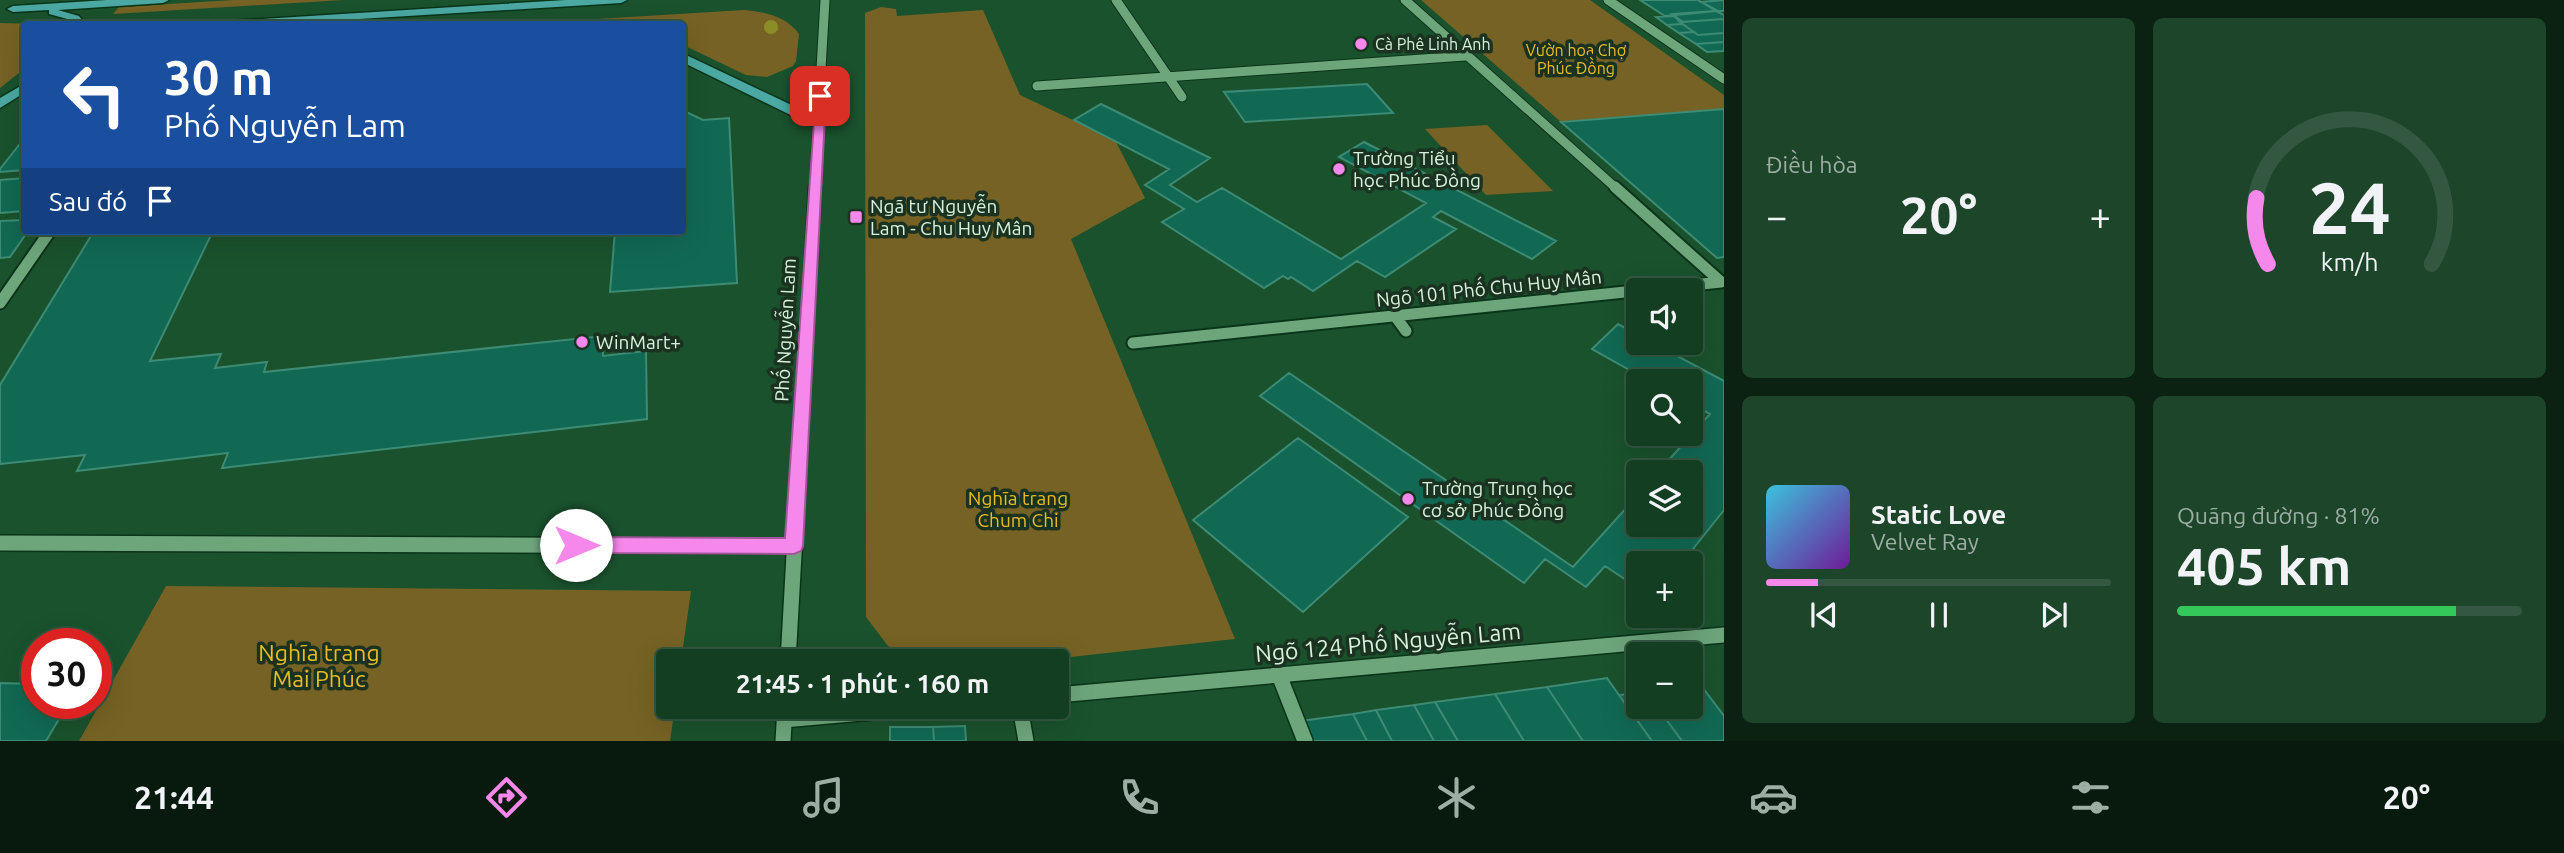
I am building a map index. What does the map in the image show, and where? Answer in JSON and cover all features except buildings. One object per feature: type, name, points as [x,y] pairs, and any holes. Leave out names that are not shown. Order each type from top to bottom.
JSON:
[{"type":"main road","points":[[13,9],[163,0]]},
{"type":"main road","points":[[278,21],[621,0]]},
{"type":"main road","points":[[0,3],[13,9],[63,14],[78,21]]},
{"type":"main road","points":[[686,59],[818,122]]},
{"type":"main road","points":[[0,104],[21,90]]},
{"type":"street","name":"Phố Nguyễn Lam","points":[[789,649],[825,0]]},
{"type":"street","points":[[1116,0],[1182,97]]},
{"type":"street","name":"Ngõ 101 Phố Chu Huy Mân","points":[[1405,0],[1723,282]]},
{"type":"street","points":[[1608,0],[1724,79]]},
{"type":"street","points":[[1037,86],[1465,56]]},
{"type":"street","points":[[0,303],[47,235]]},
{"type":"street","name":"Ngõ 101 Phố Chu Huy Mân","points":[[1133,343],[1723,282]]},
{"type":"street","points":[[1395,316],[1406,331]]},
{"type":"street","points":[[0,543],[794,546]]},
{"type":"street","name":"Ngõ 124 Phố Nguyễn Lam","points":[[1069,694],[1724,635]]},
{"type":"street","points":[[1279,675],[1305,741]]},
{"type":"street","points":[[783,741],[784,719]]},
{"type":"street","points":[[1022,719],[1026,741]]},
{"type":"green space","points":[[234,0],[343,0],[113,14],[119,7]]},
{"type":"green space","name":"Vườn hoa Chợ Phúc Đồng","points":[[1421,0],[1590,0],[1724,95],[1724,109],[1561,122]]},
{"type":"green space","name":"Nghĩa trang Chum Chi","points":[[881,7],[896,9],[897,16],[983,10],[1020,95],[1115,140],[1145,198],[1071,239],[1235,639],[1069,657],[1069,649],[894,649],[888,646],[866,617],[865,13]]},
{"type":"green space","points":[[744,10],[760,12],[788,23],[799,34],[796,61],[793,66],[767,77],[746,75],[686,46],[686,21],[564,21]]},
{"type":"green space","points":[[0,23],[21,24],[21,71],[0,88]]},
{"type":"green space","points":[[1487,125],[1553,191],[1486,195],[1425,129]]},
{"type":"green space","name":"Nghĩa trang Mai Phúc","points":[[166,586],[691,591],[683,649],[656,649],[656,719],[673,719],[670,741],[79,741],[91,719],[112,719],[112,682]]},
{"type":"place","name":"Cà Phê Linh Anh","points":[[1361,44]]},
{"type":"place","name":"Trường Tiểu học Phúc Đồng","points":[[1339,169]]},
{"type":"place","name":"Ngã tư Nguyễn Lam - Chu Huy Mân","points":[[856,217]]},
{"type":"place","name":"WinMart+","points":[[582,342]]},
{"type":"place","name":"Trường Trung học cơ sở Phúc Đồng","points":[[1408,499]]},
{"type":"route","points":[[576,545],[794,546],[820,96]]}]
